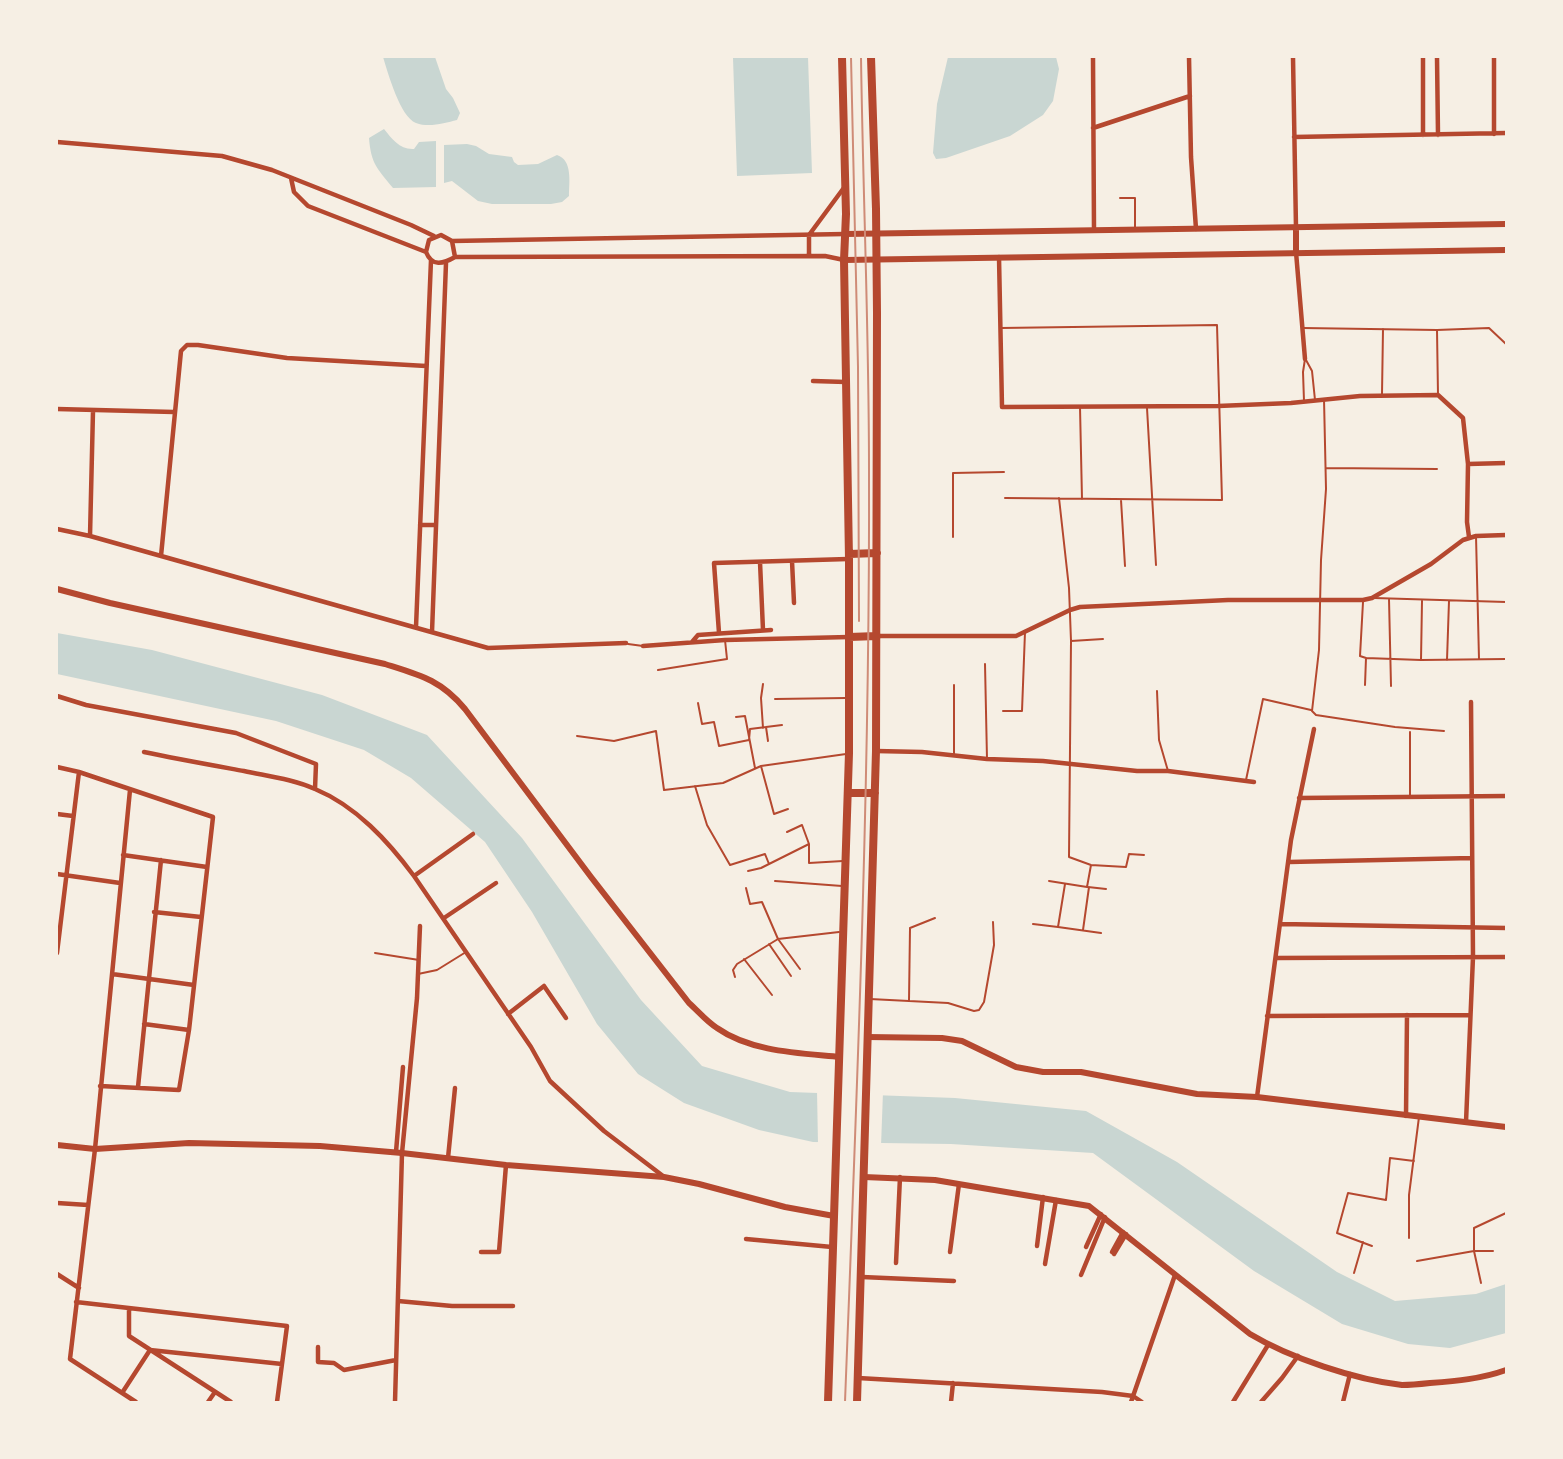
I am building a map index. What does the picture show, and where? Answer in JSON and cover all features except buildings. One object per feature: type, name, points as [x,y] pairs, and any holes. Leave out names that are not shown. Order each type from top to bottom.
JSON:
[{"type":"highway","points":[[828,1402],[849,753],[849,556],[842,57]]},
{"type":"highway","points":[[857,1402],[876,751],[877,259],[871,57]]},
{"type":"highway","points":[[849,556],[877,553]]},
{"type":"highway","points":[[849,637],[877,636]]},
{"type":"highway","points":[[848,793],[875,793]]},
{"type":"street","points":[[1093,57],[1094,230]]},
{"type":"street","points":[[1190,57],[1191,157],[1196,229]]},
{"type":"street","points":[[1293,57],[1296,252],[1305,359]]},
{"type":"street","points":[[1423,57],[1423,135]]},
{"type":"street","points":[[1437,57],[1438,135]]},
{"type":"street","points":[[1494,57],[1494,134]]},
{"type":"street","points":[[1093,128],[1190,96]]},
{"type":"street","points":[[1293,137],[1506,134]]},
{"type":"street","points":[[57,142],[222,156],[272,170],[434,236],[441,235],[452,241],[1506,224]]},
{"type":"street","points":[[291,178],[294,192],[308,206],[426,252]]},
{"type":"street","points":[[809,256],[809,235],[845,187]]},
{"type":"street","points":[[434,236],[426,245],[426,252],[431,260],[439,264],[446,263],[455,257],[825,256],[844,260],[1506,250]]},
{"type":"street","points":[[452,241],[455,257]]},
{"type":"street","points":[[999,257],[1002,407],[1218,406],[1438,395],[1463,418],[1468,464],[1469,537]]},
{"type":"street","points":[[416,627],[431,260]]},
{"type":"street","points":[[432,632],[446,263]]},
{"type":"street","points":[[161,556],[181,351],[188,345],[287,358],[426,366]]},
{"type":"street","points":[[813,381],[846,382]]},
{"type":"street","points":[[57,409],[174,412]]},
{"type":"street","points":[[90,536],[93,411]]},
{"type":"street","points":[[1468,464],[1506,463]]},
{"type":"street","points":[[420,525],[436,525]]},
{"type":"street","points":[[57,529],[90,536],[488,648],[626,644]]},
{"type":"street","points":[[877,636],[1016,636],[1070,610],[1080,608],[1228,600],[1363,600],[1372,598],[1431,564],[1469,537],[1506,536]]},
{"type":"street","points":[[719,633],[714,563],[792,561],[849,556]]},
{"type":"street","points":[[792,561],[794,603]]},
{"type":"street","points":[[760,562],[763,630]]},
{"type":"street","points":[[57,589],[110,603],[385,664],[434,682],[452,693],[689,1003],[717,1029],[741,1040],[786,1051],[840,1057]]},
{"type":"street","points":[[692,642],[698,636],[771,630]]},
{"type":"street","points":[[643,646],[725,640],[849,637]]},
{"type":"street","points":[[57,696],[86,705],[236,733],[316,764],[315,789]]},
{"type":"street","points":[[1467,1122],[1473,957],[1471,702]]},
{"type":"street","points":[[1257,1097],[1289,862],[1299,798],[1314,729]]},
{"type":"street","points":[[876,751],[922,752],[987,759],[1043,760],[1137,771],[1168,771],[1254,782]]},
{"type":"street","points":[[144,752],[278,778],[315,789],[341,803],[370,825],[397,852],[444,918],[531,1047],[550,1082],[604,1131],[664,1177]]},
{"type":"street","points":[[57,767],[79,772],[213,817],[189,1030],[179,1090],[100,1086]]},
{"type":"street","points":[[57,953],[79,772]]},
{"type":"street","points":[[130,790],[95,1149],[70,1359],[136,1402]]},
{"type":"street","points":[[1299,798],[1506,796]]},
{"type":"street","points":[[57,814],[73,816]]},
{"type":"street","points":[[414,876],[473,834]]},
{"type":"street","points":[[123,855],[207,867]]},
{"type":"street","points":[[1289,862],[1472,858]]},
{"type":"street","points":[[138,1088],[160,860]]},
{"type":"street","points":[[57,874],[120,883]]},
{"type":"street","points":[[444,918],[496,883]]},
{"type":"street","points":[[154,912],[201,917]]},
{"type":"street","points":[[1281,924],[1506,928]]},
{"type":"street","points":[[399,1152],[418,974],[420,926]]},
{"type":"street","points":[[1276,958],[1506,957]]},
{"type":"street","points":[[112,974],[194,985]]},
{"type":"street","points":[[508,1014],[544,986],[566,1018]]},
{"type":"street","points":[[1267,1016],[1470,1015]]},
{"type":"street","points":[[1406,1116],[1407,1016]]},
{"type":"street","points":[[144,1024],[189,1030]]},
{"type":"street","points":[[867,1037],[942,1038],[962,1041],[1016,1067],[1043,1072],[1081,1072],[1197,1094],[1257,1097],[1506,1127]]},
{"type":"street","points":[[395,1402],[399,1152],[403,1067]]},
{"type":"street","points":[[448,1158],[455,1088]]},
{"type":"street","points":[[57,1145],[95,1149],[189,1143],[320,1146],[399,1152],[506,1165],[664,1177],[785,1207],[834,1216]]},
{"type":"street","points":[[481,1252],[499,1252],[506,1165]]},
{"type":"street","points":[[864,1177],[959,1184],[1089,1206],[1236,1324],[1268,1345],[1334,1370],[1404,1385],[1463,1381],[1506,1370]]},
{"type":"street","points":[[896,1263],[900,1178]]},
{"type":"street","points":[[950,1251],[959,1184]]},
{"type":"street","points":[[1037,1246],[1043,1197]]},
{"type":"street","points":[[1045,1264],[1056,1200]]},
{"type":"street","points":[[57,1203],[88,1204]]},
{"type":"street","points":[[1086,1247],[1103,1216]]},
{"type":"street","points":[[1081,1275],[1103,1216]]},
{"type":"street","points":[[1113,1253],[1125,1233]]},
{"type":"street","points":[[746,1239],[832,1248]]},
{"type":"street","points":[[57,1274],[79,1288]]},
{"type":"street","points":[[1132,1399],[1176,1275]]},
{"type":"street","points":[[862,1277],[954,1281]]},
{"type":"street","points":[[398,1301],[452,1306],[513,1306]]},
{"type":"street","points":[[76,1302],[287,1326],[277,1402]]},
{"type":"street","points":[[129,1308],[129,1336],[231,1402]]},
{"type":"street","points":[[1233,1402],[1268,1345]]},
{"type":"street","points":[[318,1347],[318,1362],[334,1363],[344,1370],[396,1360]]},
{"type":"street","points":[[122,1393],[150,1350]]},
{"type":"street","points":[[150,1350],[282,1364]]},
{"type":"street","points":[[1261,1402],[1298,1356]]},
{"type":"street","points":[[1343,1402],[1350,1374]]},
{"type":"street","points":[[858,1378],[1102,1392],[1142,1402]]},
{"type":"street","points":[[951,1402],[953,1383]]},
{"type":"street","points":[[208,1402],[214,1392]]},
{"type":"lane","points":[[1120,198],[1135,198],[1135,229]]},
{"type":"lane","points":[[1001,328],[1217,325],[1222,500],[1005,498]]},
{"type":"lane","points":[[1303,328],[1437,330],[1488,328],[1506,344]]},
{"type":"lane","points":[[1382,396],[1383,329]]},
{"type":"lane","points":[[1437,330],[1438,395]]},
{"type":"lane","points":[[1305,359],[1312,371],[1315,400]]},
{"type":"lane","points":[[1304,402],[1305,359]]},
{"type":"lane","points":[[1312,711],[1319,650],[1321,600],[1325,468],[1324,399]]},
{"type":"lane","points":[[1147,405],[1156,565]]},
{"type":"lane","points":[[1080,407],[1082,499]]},
{"type":"lane","points":[[1325,468],[1437,469]]},
{"type":"lane","points":[[953,537],[953,472],[1004,472]]},
{"type":"lane","points":[[1059,497],[1071,641],[1069,857],[1091,865],[1126,867],[1129,854],[1144,855]]},
{"type":"lane","points":[[1121,500],[1125,566]]},
{"type":"lane","points":[[1476,536],[1479,659]]},
{"type":"lane","points":[[1506,536],[1506,563]]},
{"type":"lane","points":[[1372,598],[1506,602]]},
{"type":"lane","points":[[1389,599],[1391,686]]},
{"type":"lane","points":[[1363,600],[1360,656],[1421,660],[1506,659]]},
{"type":"lane","points":[[1421,660],[1422,601]]},
{"type":"lane","points":[[1448,660],[1449,601]]},
{"type":"lane","points":[[1003,711],[1022,711],[1025,632]]},
{"type":"lane","points":[[1071,641],[1103,639]]},
{"type":"lane","points":[[658,670],[727,659],[725,640]]},
{"type":"lane","points":[[626,644],[643,646]]},
{"type":"lane","points":[[1365,685],[1366,658]]},
{"type":"lane","points":[[985,664],[987,759]]},
{"type":"lane","points":[[763,684],[761,698],[768,741]]},
{"type":"lane","points":[[954,685],[954,755]]},
{"type":"lane","points":[[1157,691],[1159,740],[1168,771]]},
{"type":"lane","points":[[775,699],[849,698]]},
{"type":"lane","points":[[1246,780],[1263,699],[1312,711],[1316,715],[1395,727],[1444,730]]},
{"type":"lane","points":[[698,703],[702,724],[714,722],[719,746],[749,740]]},
{"type":"lane","points":[[736,717],[746,716],[755,768]]},
{"type":"lane","points":[[749,740],[750,729],[782,725]]},
{"type":"lane","points":[[577,736],[614,741],[656,731],[664,790],[723,783],[761,766],[849,753]]},
{"type":"lane","points":[[1410,732],[1410,798]]},
{"type":"lane","points":[[761,766],[774,814],[788,809]]},
{"type":"lane","points":[[695,786],[707,825],[730,865],[765,854],[769,864]]},
{"type":"lane","points":[[787,832],[802,825],[809,844],[809,863],[846,861]]},
{"type":"lane","points":[[748,871],[761,868],[809,844]]},
{"type":"lane","points":[[1083,930],[1091,865]]},
{"type":"lane","points":[[775,881],[845,886]]},
{"type":"lane","points":[[1049,881],[1106,889]]},
{"type":"lane","points":[[1058,927],[1065,884]]},
{"type":"lane","points":[[746,888],[750,904],[762,902],[778,939],[800,969]]},
{"type":"lane","points":[[909,1001],[910,928],[935,918]]},
{"type":"lane","points":[[868,999],[948,1003],[974,1011],[979,1010],[984,1002],[994,945],[993,922]]},
{"type":"lane","points":[[1033,924],[1101,933]]},
{"type":"lane","points":[[735,977],[733,970],[744,959],[778,939],[842,931]]},
{"type":"lane","points":[[769,944],[791,976]]},
{"type":"lane","points":[[418,974],[437,970],[466,952]]},
{"type":"lane","points":[[375,953],[419,960]]},
{"type":"lane","points":[[744,959],[772,994]]},
{"type":"lane","points":[[1409,1238],[1409,1195],[1419,1117]]},
{"type":"lane","points":[[1372,1246],[1336,1233],[1348,1193],[1386,1200],[1390,1158],[1414,1161]]},
{"type":"lane","points":[[1480,1283],[1474,1251],[1474,1228],[1506,1213]]},
{"type":"lane","points":[[1354,1273],[1363,1242]]},
{"type":"lane","points":[[1418,1261],[1474,1251],[1493,1251]]},
{"type":"shaded area","points":[[383,57],[435,57],[446,89],[460,113],[457,120],[426,125],[410,119],[395,94]]},
{"type":"shaded area","points":[[808,57],[812,173],[737,176],[733,58]]},
{"type":"shaded area","points":[[948,57],[1056,57],[1059,69],[1053,101],[1043,115],[1010,136],[946,158],[936,159],[933,153],[937,104]]},
{"type":"shaded area","points":[[384,129],[397,143],[409,149],[414,149],[419,142],[436,141],[436,187],[393,188],[371,154],[369,138]]},
{"type":"shaded area","points":[[444,145],[476,146],[489,154],[512,157],[518,165],[538,164],[557,155],[566,162],[568,167],[569,196],[562,202],[551,204],[492,204],[478,201],[452,181],[444,183]]},
{"type":"shaded area","points":[[57,633],[152,650],[322,695],[427,735],[522,838],[641,1000],[702,1066],[790,1092],[955,1098],[1086,1111],[1177,1162],[1337,1272],[1395,1301],[1476,1294],[1506,1284],[1506,1333],[1450,1348],[1408,1344],[1342,1324],[1254,1271],[1093,1153],[951,1144],[813,1142],[759,1130],[684,1103],[638,1074],[597,1024],[532,912],[485,842],[411,778],[364,750],[276,721],[57,674]]},
{"type":"pier","points":[[817,1090],[883,1092],[881,1146],[818,1145]]},
{"type":"railway","points":[[851,57],[858,367],[859,621]]},
{"type":"railway","points":[[845,1402],[862,936],[869,586],[868,366],[861,57]]}]
